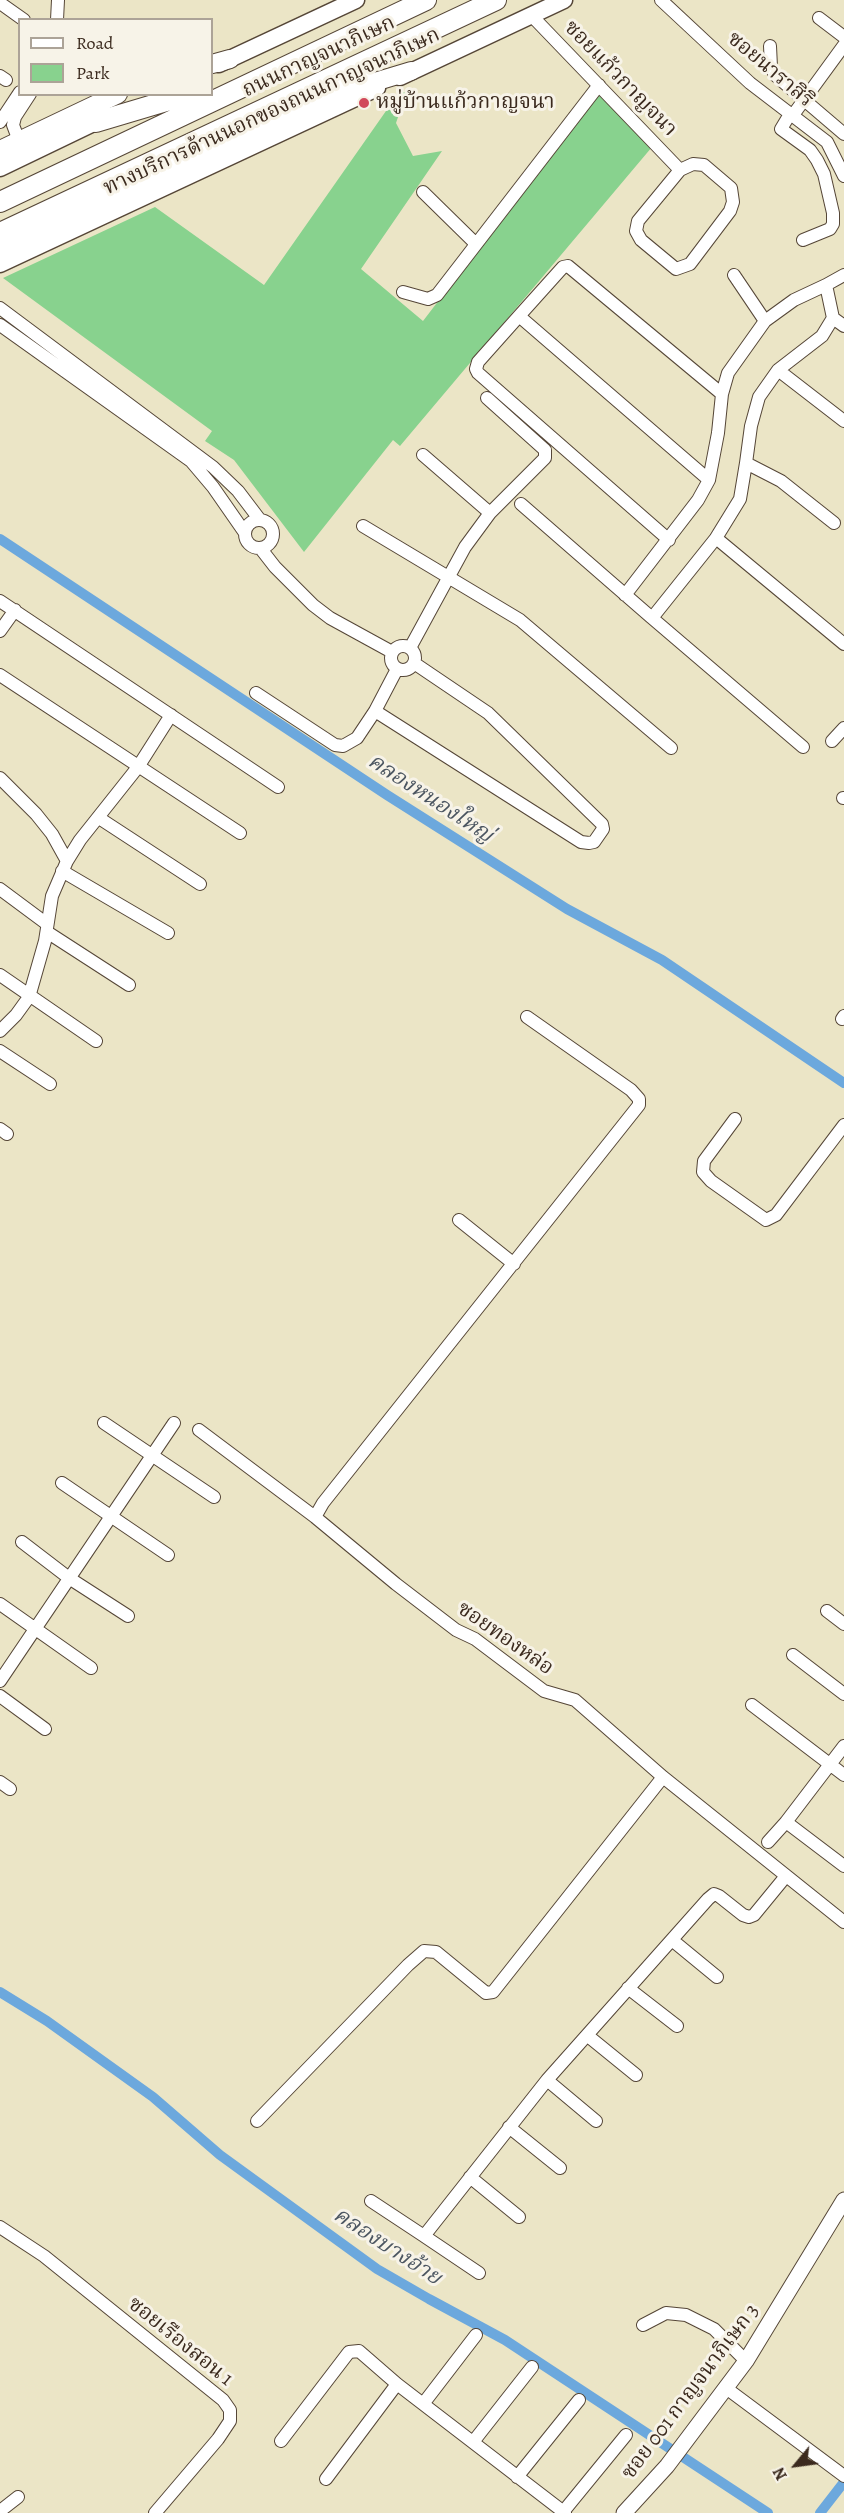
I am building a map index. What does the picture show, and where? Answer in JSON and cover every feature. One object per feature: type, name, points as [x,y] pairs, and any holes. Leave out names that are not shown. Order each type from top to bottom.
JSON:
[{"type":"highway","name":"ถนนกาญจนาภิเษก","points":[[0,202],[426,0]]},
{"type":"highway","name":"ถนนกาญจนาภิเษก","points":[[0,233],[496,0]]},
{"type":"highway","points":[[213,87],[273,64],[315,53]]},
{"type":"highway","points":[[96,122],[168,103],[185,96]]},
{"type":"main road","points":[[213,66],[356,0]]},
{"type":"main road","name":"ทางบริการด้านนอกของถนนกาญจนาภิเษก","points":[[0,264],[564,0]]},
{"type":"main road","points":[[0,249],[322,98],[399,45]]},
{"type":"main road","points":[[322,98],[411,72]]},
{"type":"main road","points":[[0,150],[114,96]]},
{"type":"main road","points":[[0,168],[151,96]]},
{"type":"street","points":[[57,18],[58,0]]},
{"type":"street","name":"ซอยนาราสิริ","points":[[662,0],[750,83],[826,142],[844,176]]},
{"type":"street","points":[[0,3],[21,18]]},
{"type":"street","name":"ซอยแก้วกาญจนา","points":[[531,15],[680,170]]},
{"type":"street","points":[[819,18],[844,37]]},
{"type":"street","points":[[803,240],[830,229],[833,224],[833,213],[824,174],[817,160],[810,150],[781,129],[844,45]]},
{"type":"street","points":[[770,46],[771,67],[775,75],[844,134]]},
{"type":"street","points":[[404,292],[422,299],[433,298],[599,85]]},
{"type":"street","points":[[0,123],[18,95]]},
{"type":"street","points":[[19,141],[13,125],[15,117],[29,96]]},
{"type":"street","points":[[693,164],[704,165],[731,188],[733,202],[730,211],[690,264],[676,269],[641,240],[636,231],[638,221],[680,170],[693,164]]},
{"type":"street","points":[[423,192],[476,244]]},
{"type":"street","points":[[669,540],[478,373],[476,369],[478,362],[564,267],[568,266],[722,394]]},
{"type":"street","points":[[734,275],[765,321]]},
{"type":"street","points":[[625,595],[669,540],[698,500],[709,480],[718,433],[722,394],[731,367],[765,321],[794,300],[844,275]]},
{"type":"street","points":[[826,285],[833,318],[844,326]]},
{"type":"street","points":[[0,308],[38,334],[69,367]]},
{"type":"street","points":[[519,316],[709,480]]},
{"type":"street","points":[[652,618],[716,538],[740,499],[754,410],[759,397],[778,370],[822,336],[833,318]]},
{"type":"street","points":[[0,325],[69,367],[238,491],[260,520],[270,524],[274,536],[267,547],[261,549]]},
{"type":"street","points":[[778,370],[844,421]]},
{"type":"street","points":[[410,648],[447,576],[465,547],[490,513],[544,460],[546,455],[545,450],[487,398]]},
{"type":"street","points":[[191,455],[245,533],[249,545],[261,549],[294,588],[330,618],[392,652]]},
{"type":"street","points":[[423,455],[490,513]]},
{"type":"street","points":[[746,463],[781,481],[834,523]]},
{"type":"street","points":[[521,504],[802,747]]},
{"type":"street","points":[[245,533],[251,522],[260,520]]},
{"type":"street","points":[[363,526],[520,620],[671,748]]},
{"type":"street","points":[[716,538],[844,644]]},
{"type":"street","points":[[0,601],[278,787]]},
{"type":"street","points":[[0,631],[15,610]]},
{"type":"street","points":[[398,669],[391,660],[392,652],[398,647],[410,648]]},
{"type":"street","points":[[398,669],[408,669],[414,663],[414,655],[410,648]]},
{"type":"street","points":[[375,711],[581,842],[586,844],[594,842],[603,830],[602,824],[488,713],[414,663]]},
{"type":"street","points":[[256,693],[335,745],[343,746],[357,738],[398,669]]},
{"type":"street","points":[[0,675],[240,833]]},
{"type":"street","points":[[50,1084],[0,1051],[3,1039],[0,1032],[29,997],[47,928],[52,896],[64,866],[80,840],[138,767],[171,716]]},
{"type":"street","points":[[832,741],[844,728]]},
{"type":"street","points":[[0,778],[36,814],[52,834],[64,866],[168,933]]},
{"type":"street","points":[[99,818],[200,884]]},
{"type":"street","points":[[0,889],[47,928],[129,984]]},
{"type":"street","points":[[0,975],[96,1041]]},
{"type":"street","points":[[315,1517],[323,1503],[639,1105],[639,1099],[631,1090],[527,1017]]},
{"type":"street","points":[[735,1119],[704,1161],[703,1172],[711,1181],[766,1220],[776,1215],[844,1125]]},
{"type":"street","points":[[459,1220],[514,1264]]},
{"type":"street","points":[[104,1423],[213,1497]]},
{"type":"street","points":[[0,1681],[174,1423]]},
{"type":"street","name":"ซอยทองหล่อ","points":[[199,1430],[315,1517],[456,1630],[475,1639],[544,1691],[576,1700],[663,1777],[844,1922]]},
{"type":"street","points":[[62,1483],[168,1555]]},
{"type":"street","points":[[22,1542],[69,1578],[128,1616]]},
{"type":"street","points":[[0,1604],[91,1668]]},
{"type":"street","points":[[827,1611],[844,1624]]},
{"type":"street","points":[[793,1655],[844,1694]]},
{"type":"street","points":[[0,1696],[45,1729]]},
{"type":"street","points":[[752,1705],[844,1775]]},
{"type":"street","points":[[768,1842],[844,1746]]},
{"type":"street","points":[[257,2121],[424,1950],[436,1952],[486,1993],[493,1992],[663,1777]]},
{"type":"street","points":[[786,1822],[844,1866]]},
{"type":"street","points":[[424,2236],[547,2080],[714,1894],[749,1917],[754,1915],[786,1876]]},
{"type":"street","points":[[672,1940],[717,1977]]},
{"type":"street","points":[[628,1988],[677,2026]]},
{"type":"street","points":[[588,2036],[636,2075]]},
{"type":"street","points":[[547,2080],[596,2121]]},
{"type":"street","points":[[509,2127],[560,2168]]},
{"type":"street","points":[[470,2177],[519,2217]]},
{"type":"street","points":[[371,2200],[479,2273]]},
{"type":"street","name":"ซอย 001 กาญจนาภิเษก 3","points":[[624,2513],[667,2466],[746,2361],[844,2200]]},
{"type":"street","name":"ซอยเรืองสอน 1","points":[[0,2228],[44,2256],[222,2400],[230,2410],[230,2421],[155,2513]]},
{"type":"street","points":[[643,2325],[666,2313],[686,2315],[714,2330],[746,2361]]},
{"type":"street","points":[[423,2403],[476,2335]]},
{"type":"street","points":[[281,2441],[349,2352],[358,2351],[397,2384],[564,2512],[626,2435]]},
{"type":"street","points":[[473,2442],[532,2367]]},
{"type":"street","points":[[327,2479],[397,2384]]},
{"type":"street","points":[[726,2388],[840,2473]]},
{"type":"street","points":[[517,2477],[579,2400]]},
{"type":"street","points":[[0,2511],[18,2497]]},
{"type":"green space","points":[[400,91],[406,93],[396,123],[413,156],[442,151],[361,269],[423,321],[598,93],[652,147],[400,446],[393,440],[304,552],[234,460],[205,441],[212,431],[3,278],[155,207],[264,285]]},
{"type":"waterway","name":"คลองหนองใหญ่","points":[[0,539],[387,795],[567,909],[662,960],[844,1083]]},
{"type":"waterway","name":"คลองบางอ้าย","points":[[0,1992],[47,2021],[153,2097],[220,2155],[377,2269],[505,2340],[768,2513]]},
{"type":"waterway","name":"คลองหนองใหญ่","points":[[820,2513],[844,2482]]},
{"type":"place","name":"หมู่บ้านแก้วกาญจนา","points":[[364,103]]}]
